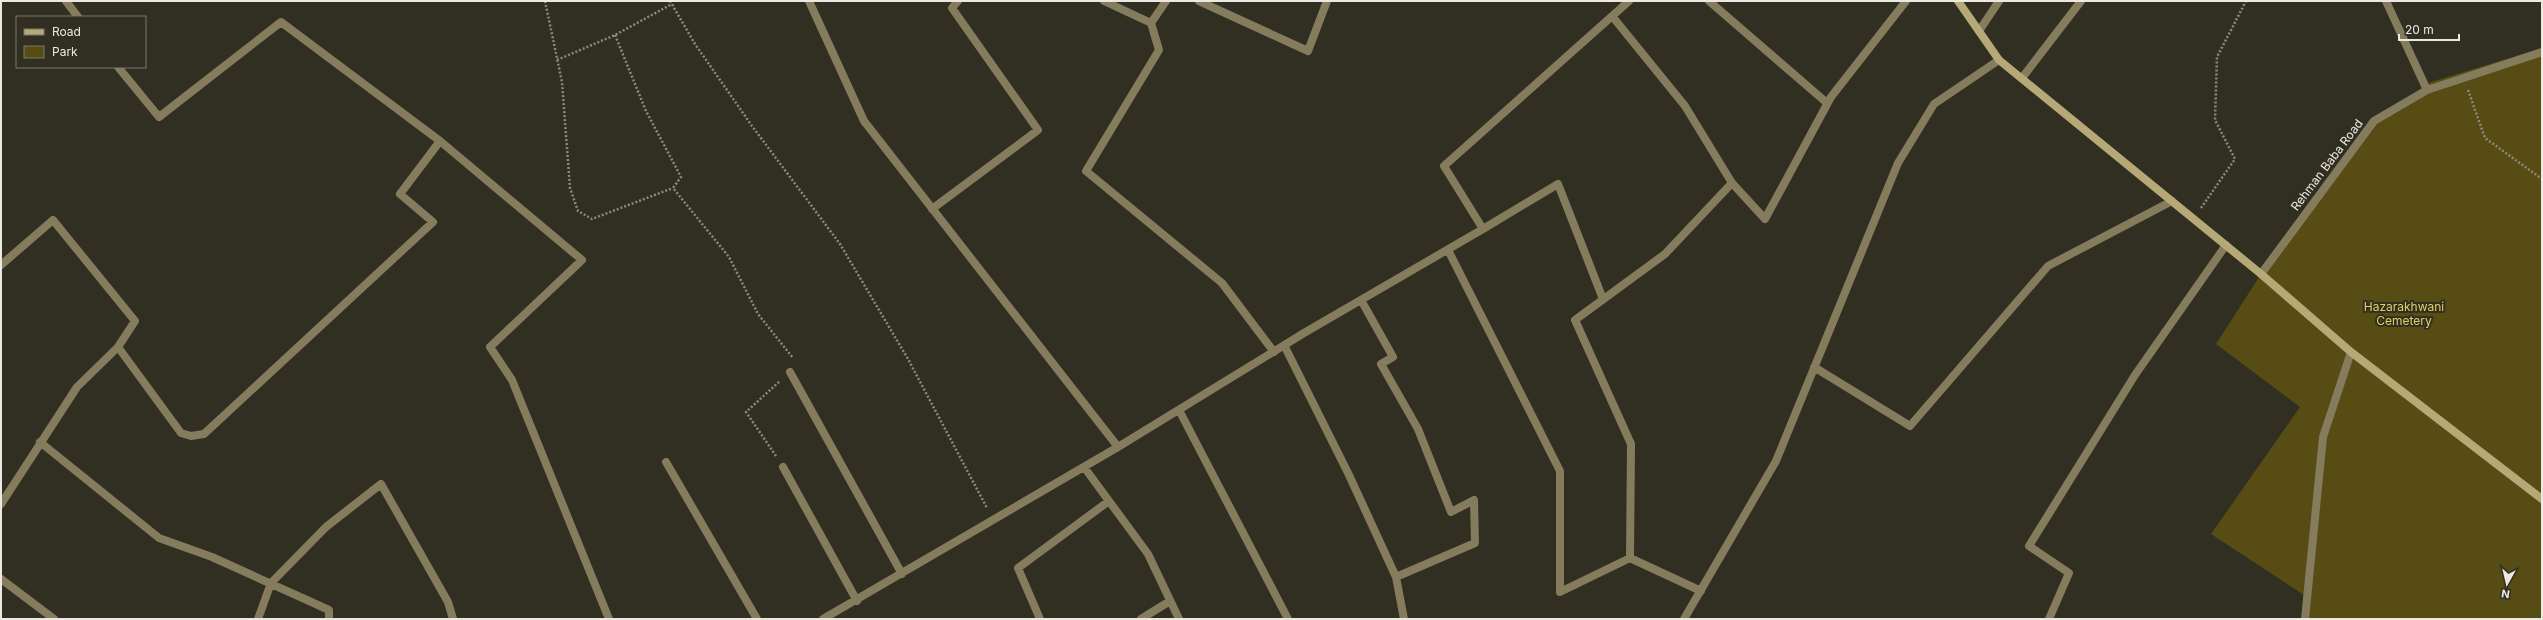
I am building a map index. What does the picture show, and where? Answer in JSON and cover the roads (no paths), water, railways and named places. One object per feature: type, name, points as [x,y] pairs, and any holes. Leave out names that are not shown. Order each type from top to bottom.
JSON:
[{"type":"main road","points":[[1958,1],[1999,60],[2194,218],[2351,352],[2542,499]]},
{"type":"street","points":[[66,1],[77,16]]},
{"type":"street","points":[[809,1],[864,121],[1118,447]]},
{"type":"street","points":[[932,209],[1038,130],[952,8],[958,1]]},
{"type":"street","points":[[1104,1],[1151,23],[1159,50],[1086,171],[1222,283],[1274,352]]},
{"type":"street","points":[[1151,23],[1166,1]]},
{"type":"street","points":[[1199,1],[1308,51],[1327,1]]},
{"type":"street","points":[[1484,229],[1444,166],[1629,1]]},
{"type":"street","points":[[1709,1],[1827,103]]},
{"type":"street","points":[[1612,16],[1685,106],[1732,183],[1765,219],[1827,103],[1895,12],[1906,1]]},
{"type":"street","points":[[1979,31],[1999,1]]},
{"type":"street","points":[[2022,78],[2081,1]]},
{"type":"street","points":[[2386,1],[2427,90]]},
{"type":"street","points":[[119,68],[159,117],[281,22],[440,141],[582,260],[490,347],[512,380],[609,619]]},
{"type":"street","name":"Rehman Baba Road","points":[[2261,274],[2374,121],[2427,90],[2542,52]]},
{"type":"street","points":[[1684,619],[1776,461],[1902,156],[1934,104],[1999,60]]},
{"type":"street","points":[[118,347],[182,433],[191,436],[204,434],[433,222],[400,194],[440,141]]},
{"type":"street","points":[[1630,558],[1631,444],[1576,320],[1665,254],[1732,183]]},
{"type":"street","points":[[823,619],[857,601],[1118,447],[1284,346],[1558,184],[1603,299]]},
{"type":"street","points":[[1814,367],[1910,426],[2048,266],[2172,201]]},
{"type":"street","points":[[1,265],[53,220],[135,321],[118,347],[77,387],[1,504]]},
{"type":"street","points":[[2049,619],[2069,573],[2029,546],[2135,375],[2226,245]]},
{"type":"street","points":[[1448,250],[1560,472],[1560,592],[1630,558]]},
{"type":"street","points":[[1361,300],[1393,357],[1381,364],[1418,429],[1451,512],[1474,500],[1475,543],[1396,577]]},
{"type":"street","points":[[1284,346],[1349,475],[1396,577],[1404,619]]},
{"type":"street","points":[[2305,619],[2323,437],[2351,352]]},
{"type":"street","points":[[790,372],[902,574]]},
{"type":"street","points":[[1179,410],[1288,619]]},
{"type":"street","points":[[40,442],[159,538],[212,557],[329,610],[329,619]]},
{"type":"street","points":[[666,462],[757,619]]},
{"type":"street","points":[[783,467],[857,601]]},
{"type":"street","points":[[1084,467],[1148,554],[1179,619]]},
{"type":"street","points":[[258,619],[271,583],[326,527],[381,484],[448,602],[453,619]]},
{"type":"street","points":[[1040,619],[1018,568],[1109,501]]},
{"type":"street","points":[[1630,558],[1701,591]]},
{"type":"street","points":[[1,579],[54,619]]},
{"type":"street","points":[[1141,619],[1170,601]]},
{"type":"park label","name":"Hazarakhwani Cemetery","points":[[2404,314]]}]
